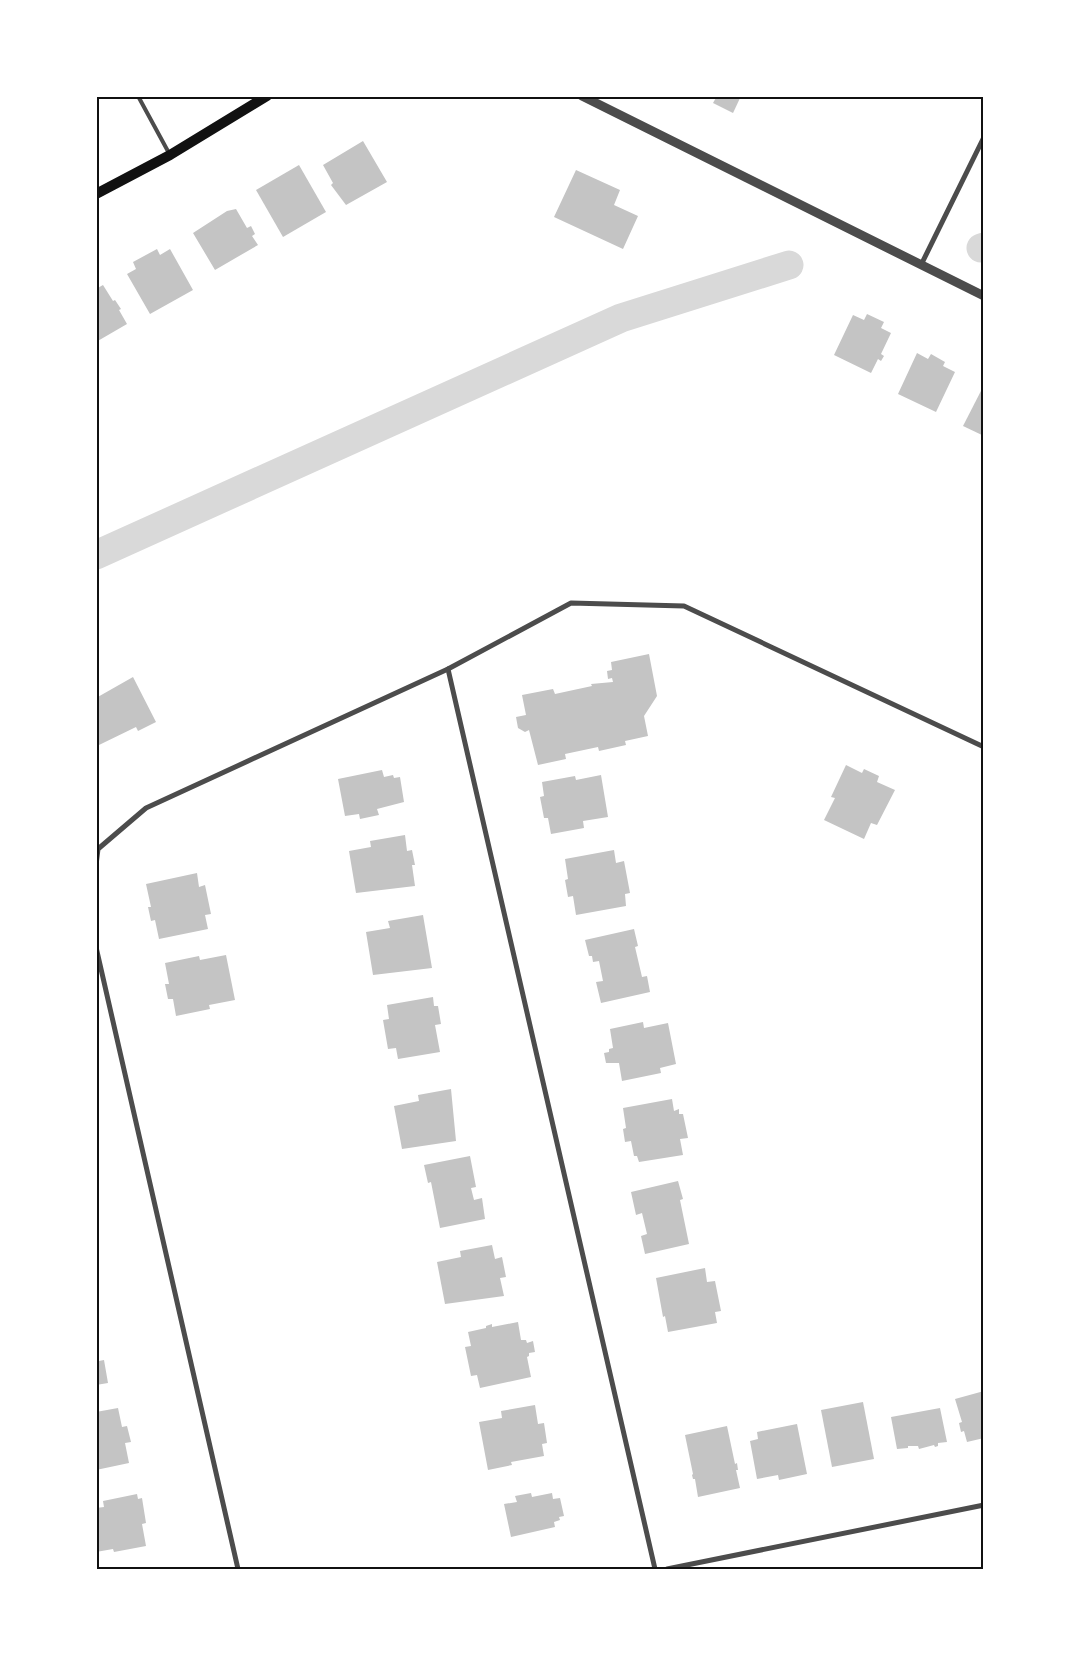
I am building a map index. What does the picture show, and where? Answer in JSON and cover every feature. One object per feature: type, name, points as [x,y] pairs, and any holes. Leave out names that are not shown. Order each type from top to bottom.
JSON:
[{"type":"main road","points":[[96,194],[170,154],[267,96]]},
{"type":"street","points":[[582,96],[984,296]]},
{"type":"street","points":[[921,265],[984,137]]},
{"type":"street","points":[[96,865],[98,849],[146,808],[448,669],[571,603],[684,606],[984,747]]},
{"type":"street","points":[[448,669],[655,1569]]},
{"type":"street","points":[[96,947],[238,1569]]},
{"type":"street","points":[[668,1569],[984,1505]]},
{"type":"lane","points":[[138,96],[170,154]]},
{"type":"building","points":[[717,96],[741,96],[733,113],[713,103]]},
{"type":"building","points":[[363,141],[387,182],[346,205],[331,185],[333,183],[323,165]]},
{"type":"building","points":[[299,165],[326,212],[283,237],[256,190]]},
{"type":"building","points":[[576,170],[620,190],[614,205],[638,216],[623,249],[554,217]]},
{"type":"building","points":[[236,209],[247,228],[251,226],[255,234],[252,236],[258,245],[215,270],[193,233],[227,211]]},
{"type":"building","points":[[157,249],[160,255],[170,249],[193,290],[150,314],[127,274],[136,269],[133,262]]},
{"type":"building","points":[[103,285],[113,301],[115,300],[121,309],[119,310],[127,324],[96,342],[96,289]]},
{"type":"building","points":[[867,314],[884,322],[881,328],[891,333],[881,354],[884,356],[881,361],[878,359],[871,373],[834,355],[853,315],[864,320]]},
{"type":"building","points":[[917,353],[928,359],[931,354],[945,362],[943,366],[955,372],[936,412],[898,394]]},
{"type":"building","points":[[984,385],[984,436],[963,426]]},
{"type":"building","points":[[649,654],[657,696],[644,716],[648,736],[625,741],[626,745],[599,751],[598,747],[565,754],[566,759],[538,765],[529,730],[525,732],[518,728],[516,717],[526,715],[522,695],[553,689],[555,694],[592,686],[591,684],[613,682],[612,678],[608,679],[607,671],[612,670],[611,662]]},
{"type":"building","points":[[133,677],[156,722],[138,731],[136,727],[99,745],[96,740],[96,698]]},
{"type":"building","points":[[846,765],[862,773],[864,769],[879,776],[877,782],[895,790],[877,825],[871,823],[864,839],[824,820],[835,798],[831,797]]},
{"type":"building","points":[[382,770],[384,777],[393,775],[394,778],[400,777],[404,802],[377,809],[379,815],[360,819],[359,814],[345,816],[338,779]]},
{"type":"building","points":[[601,775],[608,817],[583,821],[584,828],[551,834],[548,818],[544,818],[540,797],[544,796],[542,782],[575,776],[576,780]]},
{"type":"building","points":[[405,835],[407,851],[412,850],[415,865],[412,865],[415,886],[356,893],[349,851],[371,847],[370,841]]},
{"type":"building","points":[[614,850],[616,863],[624,861],[630,893],[625,894],[626,906],[576,915],[573,896],[568,897],[565,880],[568,879],[565,859]]},
{"type":"building","points":[[197,873],[199,887],[205,885],[211,914],[205,915],[208,929],[159,939],[155,920],[151,921],[148,907],[151,907],[146,884]]},
{"type":"building","points":[[423,915],[432,968],[373,975],[366,932],[390,928],[388,921]]},
{"type":"building","points":[[634,929],[638,946],[635,947],[642,977],[647,976],[650,992],[601,1003],[596,982],[603,981],[599,961],[593,962],[592,956],[589,956],[585,940]]},
{"type":"building","points":[[226,955],[235,1000],[209,1005],[210,1009],[176,1016],[173,999],[168,999],[165,984],[169,984],[165,963],[199,956],[200,960]]},
{"type":"building","points":[[433,997],[434,1006],[438,1006],[441,1024],[435,1025],[440,1052],[398,1059],[396,1048],[388,1049],[383,1020],[389,1019],[387,1005]]},
{"type":"building","points":[[643,1022],[644,1028],[668,1023],[676,1064],[660,1068],[661,1073],[622,1081],[619,1063],[606,1063],[604,1053],[609,1052],[609,1049],[613,1048],[610,1029]]},
{"type":"building","points":[[451,1089],[456,1141],[402,1149],[394,1106],[419,1101],[418,1095]]},
{"type":"building","points":[[672,1099],[674,1111],[679,1109],[679,1114],[683,1114],[688,1138],[680,1139],[683,1155],[639,1162],[637,1156],[634,1156],[631,1141],[625,1142],[623,1129],[626,1128],[623,1108]]},
{"type":"building","points":[[470,1156],[476,1187],[471,1188],[474,1200],[482,1198],[485,1219],[440,1228],[431,1182],[428,1183],[424,1165]]},
{"type":"building","points":[[678,1181],[683,1199],[680,1200],[689,1244],[645,1254],[641,1236],[647,1234],[642,1213],[636,1215],[631,1192]]},
{"type":"building","points":[[492,1245],[495,1259],[502,1257],[506,1277],[500,1278],[504,1296],[445,1304],[437,1262],[461,1257],[460,1251]]},
{"type":"building","points":[[705,1268],[707,1282],[715,1281],[721,1311],[715,1312],[717,1323],[668,1332],[665,1316],[663,1317],[656,1278]]},
{"type":"building","points":[[518,1322],[521,1340],[526,1340],[527,1343],[533,1341],[535,1352],[529,1353],[527,1357],[531,1377],[480,1388],[477,1375],[471,1376],[465,1347],[471,1346],[468,1332],[486,1328],[486,1326],[492,1324],[492,1327]]},
{"type":"building","points":[[96,1353],[99,1361],[104,1360],[108,1383],[96,1385]]},
{"type":"building","points":[[984,1391],[984,1438],[967,1442],[964,1431],[961,1432],[959,1423],[962,1422],[955,1399]]},
{"type":"building","points":[[863,1402],[874,1459],[832,1467],[821,1410]]},
{"type":"building","points":[[535,1405],[538,1424],[544,1423],[547,1443],[542,1444],[544,1456],[511,1462],[512,1465],[488,1470],[479,1422],[502,1418],[501,1411]]},
{"type":"building","points":[[118,1408],[122,1427],[127,1426],[131,1442],[125,1443],[129,1463],[96,1470],[96,1412]]},
{"type":"building","points":[[940,1408],[947,1442],[938,1443],[938,1446],[935,1447],[934,1445],[919,1449],[918,1446],[908,1446],[908,1448],[897,1449],[891,1417]]},
{"type":"building","points":[[797,1424],[807,1474],[779,1480],[778,1475],[757,1479],[750,1441],[758,1439],[757,1432]]},
{"type":"building","points":[[727,1426],[735,1464],[737,1463],[738,1470],[736,1470],[740,1488],[698,1497],[685,1435]]},
{"type":"building","points":[[531,1493],[532,1497],[552,1493],[553,1499],[560,1498],[564,1516],[559,1517],[560,1520],[554,1522],[555,1527],[511,1537],[504,1504],[517,1502],[515,1496]]},
{"type":"building","points":[[137,1494],[138,1499],[142,1498],[146,1523],[142,1524],[146,1546],[114,1552],[113,1549],[96,1552],[96,1508],[104,1507],[103,1501]]},
{"type":"waterway","points":[[96,555],[621,318],[789,265]]}]
